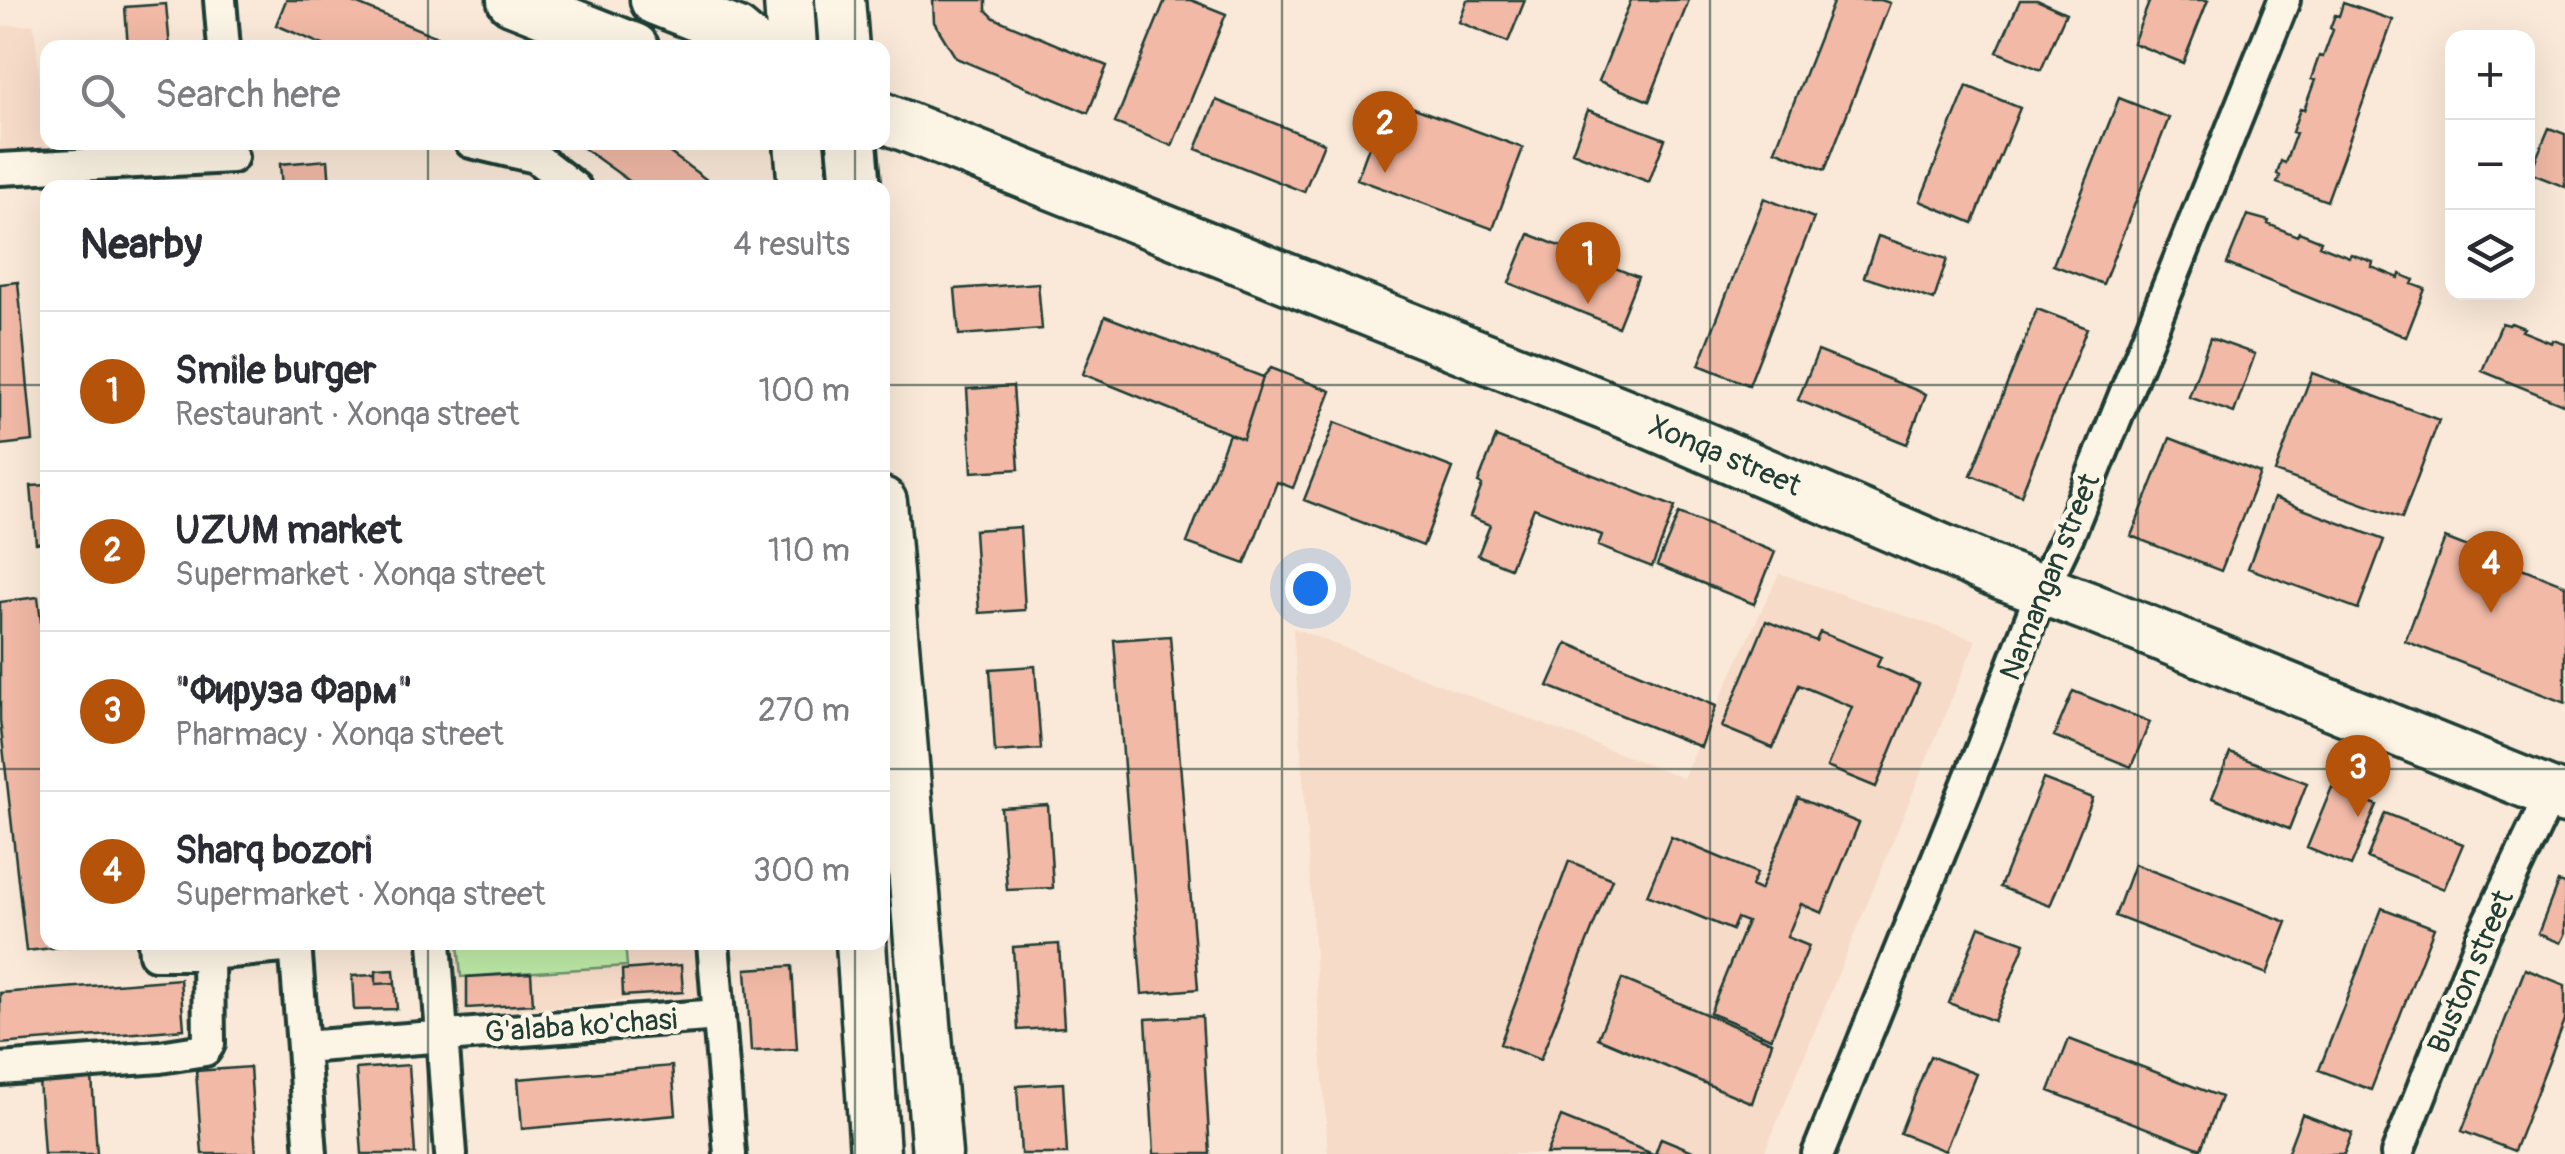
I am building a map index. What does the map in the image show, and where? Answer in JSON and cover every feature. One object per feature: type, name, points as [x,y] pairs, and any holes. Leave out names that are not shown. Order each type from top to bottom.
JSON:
[{"type":"main road","points":[[512,0],[614,40]]},
{"type":"main road","points":[[655,0],[736,32],[746,40]]},
{"type":"main road","points":[[788,0],[791,40]]},
{"type":"main road","points":[[840,0],[843,40]]},
{"type":"main road","name":"Xonqa street","points":[[890,120],[1616,409],[2042,590],[2558,796]]},
{"type":"main road","points":[[800,150],[802,180]]},
{"type":"main road","points":[[853,150],[855,180]]},
{"type":"main road","points":[[890,597],[937,1154]]},
{"type":"main road","points":[[862,950],[875,1154]]},
{"type":"street","points":[[220,0],[223,40]]},
{"type":"street","name":"Namangan street","points":[[1818,1154],[2042,590],[2070,531],[2284,0]]},
{"type":"street","points":[[0,169],[232,150],[234,180]]},
{"type":"street","points":[[505,150],[535,157],[565,180]]},
{"type":"street","name":"Buston street","points":[[2397,1154],[2482,938],[2558,796]]},
{"type":"street","points":[[155,950],[155,954],[243,950]]},
{"type":"street","points":[[295,950],[311,1154]]},
{"type":"street","name":"G'alaba ko'chasi","points":[[436,950],[451,1154]]},
{"type":"street","name":"G'alaba ko'chasi","points":[[714,950],[730,1154]]},
{"type":"street","points":[[0,1069],[205,1050],[209,1044],[208,954]]},
{"type":"street","name":"G'alaba ko'chasi","points":[[303,1046],[719,1015]]},
{"type":"shaded area","points":[[34,24],[40,83],[40,150],[47,151],[0,155],[0,26]]},
{"type":"shaded area","points":[[1779,573],[1976,640],[1764,1154],[1328,1154],[1293,628],[1683,778]]},
{"type":"shaded area","points":[[450,950],[701,950],[704,997],[455,1016]]},
{"type":"green space","points":[[459,950],[626,950],[627,966],[461,977]]},
{"type":"building","points":[[286,0],[348,0],[437,37],[311,40],[276,25]]},
{"type":"building","points":[[933,0],[986,0],[986,10],[994,18],[1107,66],[1088,113],[956,58],[934,22]]},
{"type":"building","points":[[1165,0],[1191,0],[1226,14],[1172,146],[1115,123]]},
{"type":"building","points":[[1467,0],[1525,0],[1508,42],[1459,22]]},
{"type":"building","points":[[1631,0],[1689,0],[1649,101],[1599,81]]},
{"type":"building","points":[[1834,0],[1890,3],[1825,170],[1775,150]]},
{"type":"building","points":[[2020,0],[2037,0],[2066,13],[2041,70],[1997,52]]},
{"type":"building","points":[[2150,0],[2208,0],[2183,63],[2133,43]]},
{"type":"building","points":[[2343,3],[2393,20],[2327,201],[2277,183],[2277,174],[2281,161],[2285,163],[2300,109],[2304,110],[2315,80],[2311,79],[2319,56],[2323,57],[2333,30],[2330,28]]},
{"type":"building","points":[[166,4],[169,40],[127,40],[125,7]]},
{"type":"building","points":[[1967,86],[2020,108],[1973,223],[1920,201]]},
{"type":"building","points":[[1387,98],[1523,148],[1493,229],[1357,179]]},
{"type":"building","points":[[2119,98],[2169,118],[2103,284],[2053,265]]},
{"type":"building","points":[[1216,100],[1324,143],[1304,192],[1196,149]]},
{"type":"building","points":[[1588,110],[1665,139],[1649,182],[1572,152]]},
{"type":"building","points":[[2549,128],[2565,134],[2565,187],[2535,175],[2535,161]]},
{"type":"building","points":[[586,150],[666,150],[707,180],[628,180]]},
{"type":"building","points":[[328,160],[329,180],[281,180],[280,164]]},
{"type":"building","points":[[1764,198],[1814,218],[1749,385],[1699,365]]},
{"type":"building","points":[[2247,215],[2297,236],[2299,232],[2321,241],[2319,245],[2349,257],[2351,254],[2373,262],[2372,267],[2399,278],[2400,274],[2414,280],[2412,284],[2425,289],[2406,337],[2227,264]]},
{"type":"building","points":[[1529,234],[1638,277],[1618,327],[1509,283]]},
{"type":"building","points":[[1878,236],[1947,259],[1934,300],[1864,277]]},
{"type":"building","points":[[18,282],[33,441],[0,445],[0,284]]},
{"type":"building","points":[[1038,283],[1042,329],[959,335],[955,289]]},
{"type":"building","points":[[2037,309],[2087,328],[2021,495],[1971,475]]},
{"type":"building","points":[[1105,316],[1263,377],[1243,439],[1083,374]]},
{"type":"building","points":[[2502,323],[2524,328],[2522,331],[2552,343],[2553,340],[2565,344],[2565,405],[2482,371]]},
{"type":"building","points":[[2210,338],[2255,354],[2234,413],[2189,397]]},
{"type":"building","points":[[1818,351],[1926,394],[1907,444],[1798,400]]},
{"type":"building","points":[[1271,368],[1331,391],[1293,488],[1277,482],[1245,564],[1187,543],[1229,434],[1243,439],[1263,377]]},
{"type":"building","points":[[2312,373],[2439,420],[2402,518],[2275,472]]},
{"type":"building","points":[[1013,386],[1019,469],[972,472],[967,389]]},
{"type":"building","points":[[1335,422],[1453,468],[1423,546],[1304,500]]},
{"type":"building","points":[[1496,437],[1675,507],[1652,567],[1598,546],[1602,535],[1534,508],[1510,568],[1478,555],[1490,525],[1470,517]]},
{"type":"building","points":[[2170,438],[2260,473],[2221,571],[2131,536]]},
{"type":"building","points":[[40,485],[40,543],[36,543],[31,486]]},
{"type":"building","points":[[2274,498],[2384,540],[2358,609],[2248,568]]},
{"type":"building","points":[[1679,513],[1775,552],[1754,604],[1657,565]]},
{"type":"building","points":[[1020,527],[1025,610],[979,613],[974,530]]},
{"type":"building","points":[[2445,538],[2565,585],[2565,703],[2405,641]]},
{"type":"building","points":[[38,597],[40,614],[40,949],[26,951],[0,720],[0,602]]},
{"type":"building","points":[[1766,621],[1816,641],[1820,632],[1881,657],[1877,666],[1919,684],[1876,787],[1827,767],[1852,707],[1799,685],[1773,748],[1722,727]]},
{"type":"building","points":[[1170,636],[1198,989],[1142,994],[1114,640]]},
{"type":"building","points":[[1567,643],[1716,706],[1701,747],[1548,686]]},
{"type":"building","points":[[1035,666],[1041,749],[995,752],[990,669]]},
{"type":"building","points":[[2073,691],[2150,722],[2131,767],[2054,736]]},
{"type":"building","points":[[2230,753],[2307,783],[2289,829],[2212,798]]},
{"type":"building","points":[[2043,779],[2093,798],[2050,906],[2000,887]]},
{"type":"building","points":[[2332,787],[2377,805],[2351,866],[2307,848]]},
{"type":"building","points":[[1798,798],[1859,823],[1822,913],[1801,904],[1787,937],[1809,946],[1771,1038],[1710,1013],[1747,922],[1737,918],[1732,930],[1647,895],[1671,837],[1757,873],[1751,886],[1760,890]]},
{"type":"building","points":[[1048,805],[1053,888],[1007,890],[1001,808]]},
{"type":"building","points":[[2385,813],[2463,844],[2444,889],[2367,858]]},
{"type":"building","points":[[1569,861],[1612,879],[1540,1060],[1500,1044]]},
{"type":"building","points":[[2134,864],[2287,922],[2267,974],[2115,916]]},
{"type":"building","points":[[2558,882],[2565,884],[2565,935],[2561,943],[2538,934]]},
{"type":"building","points":[[2382,908],[2434,928],[2371,1090],[2319,1070]]},
{"type":"building","points":[[1979,926],[2025,943],[1994,1021],[1949,1003]]},
{"type":"building","points":[[1059,944],[1064,1027],[1018,1030],[1013,947]]},
{"type":"building","points":[[681,965],[683,992],[623,996],[622,970]]},
{"type":"building","points":[[792,966],[797,1049],[751,1051],[746,969]]},
{"type":"building","points":[[2525,969],[2565,985],[2565,1020],[2514,1151],[2462,1131]]},
{"type":"building","points":[[394,970],[395,983],[376,984],[376,971]]},
{"type":"building","points":[[531,973],[533,1004],[467,1008],[467,977]]},
{"type":"building","points":[[376,975],[376,984],[395,983],[397,1009],[354,1010],[352,976]]},
{"type":"building","points":[[180,979],[184,1029],[0,1044],[0,993]]},
{"type":"building","points":[[1622,979],[1772,1042],[1752,1103],[1598,1038]]},
{"type":"building","points":[[1202,1016],[1210,1154],[1154,1154],[1146,1019]]},
{"type":"building","points":[[2069,1039],[2221,1097],[2201,1149],[2049,1091]]},
{"type":"building","points":[[1930,1056],[1976,1074],[1945,1151],[1900,1133]]},
{"type":"building","points":[[409,1065],[415,1154],[362,1154],[356,1069]]},
{"type":"building","points":[[672,1066],[676,1115],[522,1129],[518,1079]]},
{"type":"building","points":[[250,1067],[256,1154],[202,1154],[196,1071]]},
{"type":"building","points":[[92,1076],[97,1154],[44,1154],[39,1080]]},
{"type":"building","points":[[1063,1083],[1067,1154],[1021,1154],[1017,1086]]},
{"type":"building","points":[[2302,1114],[2352,1133],[2344,1154],[2287,1154]]},
{"type":"building","points":[[1561,1117],[1653,1154],[1546,1154]]},
{"type":"building","points":[[1661,1138],[1700,1154],[1655,1154]]},
{"type":"place","name":"UZUM market","points":[[1385,173]]},
{"type":"place","name":"Smile burger","points":[[1588,304]]},
{"type":"place","name":"Sharq bozori","points":[[2491,613]]},
{"type":"place","name":"\"Фируза Фарм\"","points":[[2358,817]]}]
